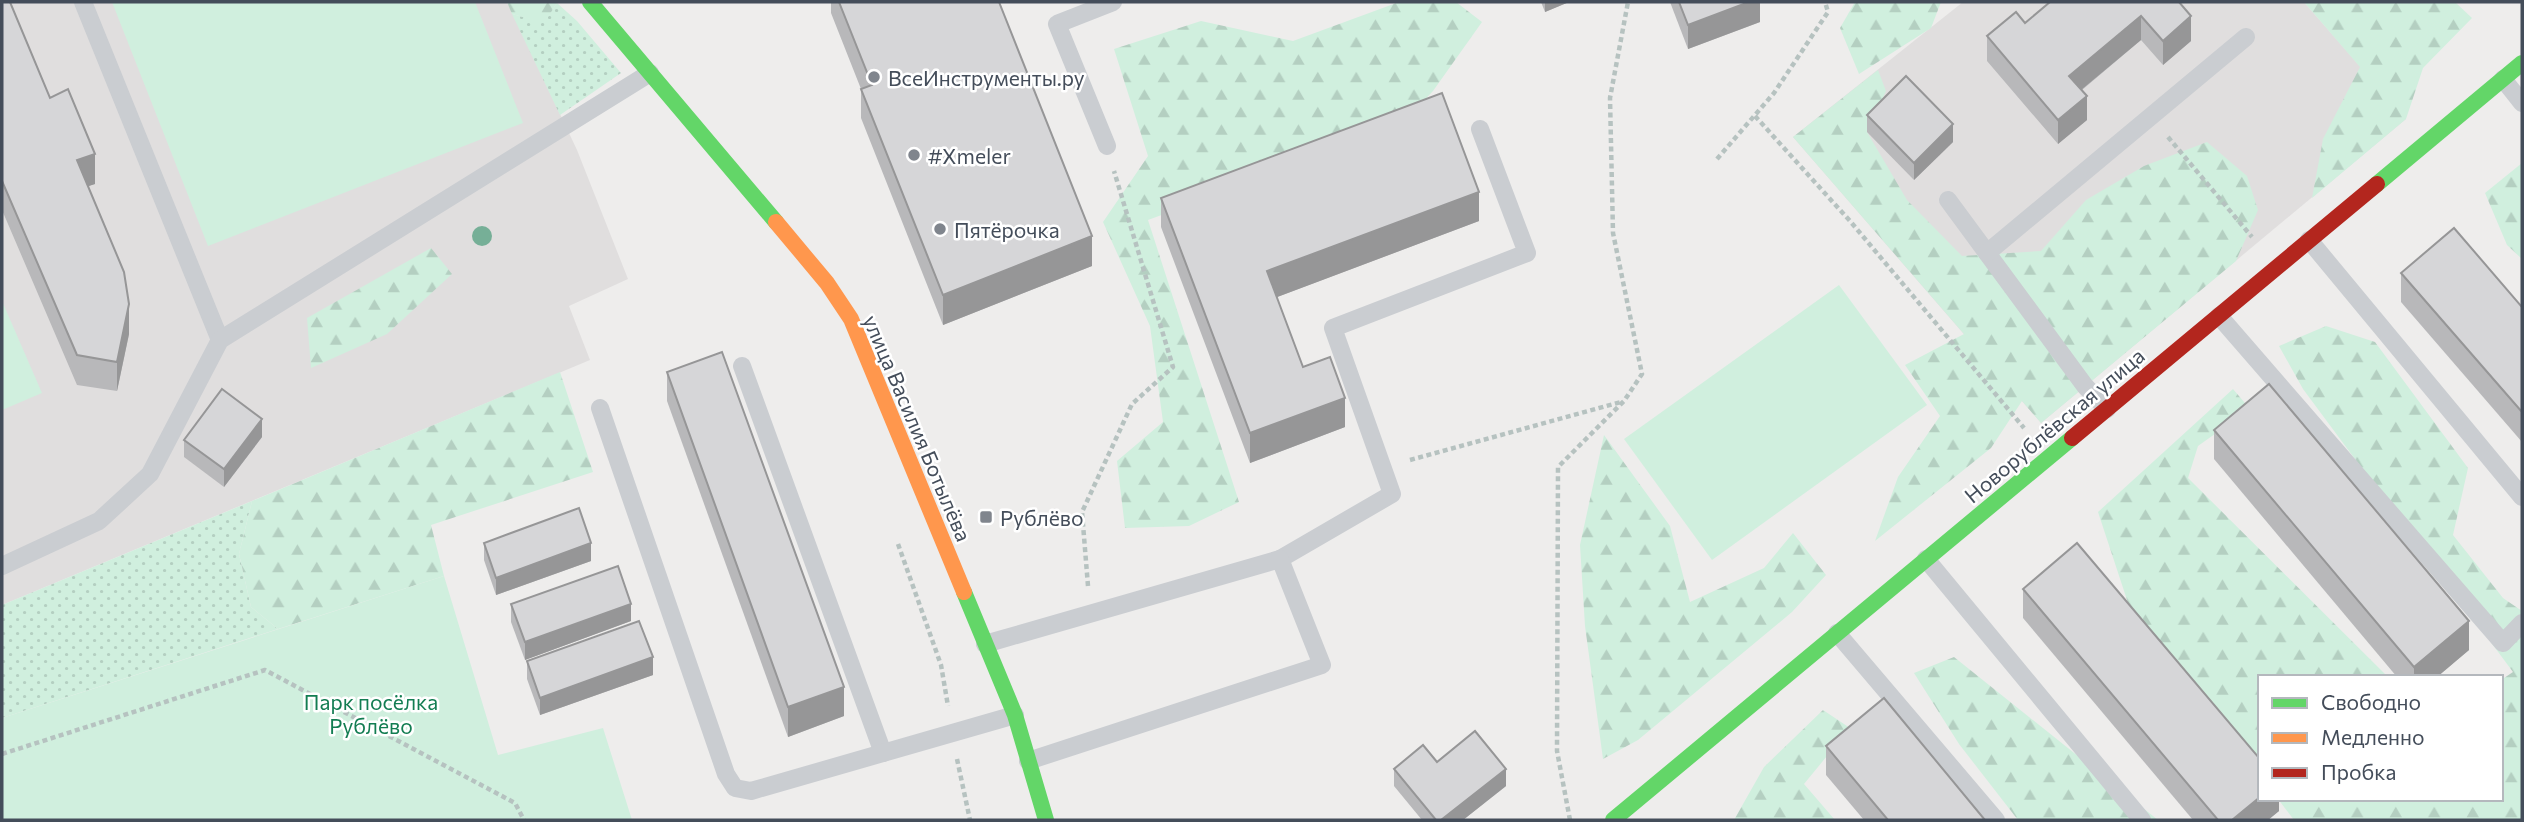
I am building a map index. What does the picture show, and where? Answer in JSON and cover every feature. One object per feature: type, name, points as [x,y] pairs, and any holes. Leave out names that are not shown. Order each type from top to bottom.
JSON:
[{"type":"street","name":"улица Василия Ботылёва","points":[[590,2],[827,283],[851,319],[1015,715],[1046,820]]},
{"type":"street","name":"Новорублёвская улица","points":[[1613,820],[2522,63]]},
{"type":"lane","points":[[83,2],[220,340]]},
{"type":"lane","points":[[1107,146],[1057,24],[1113,2]]},
{"type":"lane","points":[[1987,253],[2246,37]]},
{"type":"lane","points":[[2,566],[99,521],[150,474],[220,340],[650,73]]},
{"type":"lane","points":[[2503,79],[2522,103]]},
{"type":"lane","points":[[985,644],[1280,559],[1392,494],[1333,328],[1528,253],[1480,128]]},
{"type":"lane","points":[[1948,200],[2085,386],[2107,409]]},
{"type":"lane","points":[[2309,240],[2522,497]]},
{"type":"lane","points":[[2219,316],[2502,643],[2522,623]]},
{"type":"lane","points":[[742,366],[883,752]]},
{"type":"lane","points":[[600,408],[726,774],[735,788],[751,791],[1015,715]]},
{"type":"lane","points":[[1028,761],[1321,664],[1280,559]]},
{"type":"lane","points":[[1926,559],[2142,820]]},
{"type":"lane","points":[[1837,633],[1996,820]]},
{"type":"path","points":[[1570,820],[1557,751],[1558,467],[1624,401],[1642,374],[1612,233],[1610,98],[1628,2]]},
{"type":"path","points":[[1717,159],[1774,93],[1828,12],[1825,2]]},
{"type":"path","points":[[1755,116],[1850,221],[2048,458]]},
{"type":"path","points":[[2151,116],[2277,267]]},
{"type":"path","points":[[1087,615],[1089,594],[1082,512],[1132,404],[1173,367],[1107,146]]},
{"type":"path","points":[[1382,467],[1624,401]]},
{"type":"path","points":[[896,537],[941,665],[970,820]]},
{"type":"path","points":[[2,754],[265,670],[515,803],[524,820]]},
{"type":"shaded area","points":[[2,2],[507,2],[577,150],[628,279],[569,306],[590,360],[2,605]]},
{"type":"shaded area","points":[[1963,2],[2304,2],[2406,119],[2041,423],[1793,137]]},
{"type":"green space","points":[[112,2],[475,2],[523,123],[208,246]]},
{"type":"green space","points":[[507,2],[557,3],[544,23],[512,14]]},
{"type":"green space","points":[[1399,2],[1456,2],[1482,22],[1433,91],[1398,128],[1148,220],[1239,502],[1189,526],[1125,528],[1117,461],[1163,422],[1150,326],[1103,222],[1148,156],[1114,49],[1201,21],[1293,41]]},
{"type":"green space","points":[[1855,2],[1941,2],[1931,28],[1859,74],[1840,28]]},
{"type":"green space","points":[[2304,2],[2455,2],[2472,18],[2423,68],[2406,119],[2312,198],[2323,139],[2360,67]]},
{"type":"green space","points":[[557,3],[577,21],[621,73],[560,115],[512,14],[544,22]]},
{"type":"green space","points":[[1878,70],[1886,91],[1867,132],[1907,200],[1962,256],[2041,251],[2086,200],[2144,166],[2207,142],[2247,176],[2258,210],[2236,261],[2041,423],[2022,401],[1991,448],[1875,541],[1898,477],[1940,416],[1905,365],[1964,334],[1793,137]]},
{"type":"green space","points":[[2522,163],[2522,259],[2507,245],[2485,193]]},
{"type":"green space","points":[[431,248],[452,274],[387,334],[311,368],[307,318]]},
{"type":"green space","points":[[1839,285],[1927,405],[1712,560],[1624,439]]},
{"type":"green space","points":[[2,301],[42,393],[2,410]]},
{"type":"green space","points":[[2326,326],[2375,342],[2468,468],[2453,535],[2503,598],[2522,611],[2522,820],[2294,820],[2280,801],[2503,801],[2503,679],[2513,672],[2303,389],[2279,346]]},
{"type":"green space","points":[[560,372],[593,472],[431,525],[444,576],[278,629],[251,607],[239,554],[252,501]]},
{"type":"green space","points":[[2233,389],[2250,409],[2198,446],[2188,478],[2386,675],[2258,675],[2258,773],[2129,606],[2098,512]]},
{"type":"green space","points":[[1604,435],[1670,526],[1690,602],[1764,568],[1793,533],[1826,575],[1792,612],[1638,740],[1603,759],[1585,626],[1580,545]]},
{"type":"green space","points":[[252,501],[239,554],[251,607],[278,629],[2,718],[2,605]]},
{"type":"green space","name":"Парк посёлка Рублёво","points":[[444,576],[498,755],[603,728],[632,820],[2,820],[2,718]]},
{"type":"green space","points":[[1954,657],[2158,820],[2018,820],[1959,744],[1914,673]]},
{"type":"green space","points":[[1823,710],[1850,728],[1804,784],[1835,820],[1734,820],[1764,767]]},
{"type":"building","points":[[2,2],[10,2],[50,98],[68,89],[95,154],[77,160],[124,272],[129,304],[117,362],[77,355],[2,181]]},
{"type":"building","points":[[839,2],[999,2],[1092,236],[943,295],[861,89],[872,85]]},
{"type":"building","points":[[1679,2],[1749,2],[1688,25]]},
{"type":"building","points":[[2050,2],[2179,2],[2191,16],[2163,41],[2141,16],[2069,76],[2087,96],[2058,120],[1987,36],[2016,12],[2025,23]]},
{"type":"building","points":[[1906,76],[1953,124],[1914,163],[1867,115]]},
{"type":"building","points":[[1442,93],[1479,192],[1267,271],[1303,367],[1330,357],[1345,398],[1250,433],[1161,198]]},
{"type":"building","points":[[2454,228],[2522,307],[2522,412],[2401,273]]},
{"type":"building","points":[[722,352],[844,687],[788,707],[667,372]]},
{"type":"building","points":[[2269,384],[2469,621],[2414,667],[2214,430]]},
{"type":"building","points":[[222,389],[262,419],[224,469],[184,440]]},
{"type":"building","points":[[579,508],[591,543],[496,578],[484,543]]},
{"type":"building","points":[[2077,543],[2258,757],[2258,799],[2232,820],[2218,820],[2023,589]]},
{"type":"building","points":[[618,566],[631,604],[525,642],[511,604]]},
{"type":"building","points":[[639,621],[653,657],[540,698],[527,661]]},
{"type":"building","points":[[1884,698],[1985,820],[1888,820],[1826,746]]},
{"type":"building","points":[[1475,731],[1506,769],[1441,820],[1436,820],[1394,769],[1423,745],[1437,762]]},
{"type":"traffic: fast","points":[[590,2],[776,222]]},
{"type":"traffic: fast","points":[[2377,184],[2522,63]]},
{"type":"traffic: fast","points":[[1613,820],[2072,438]]},
{"type":"traffic: fast","points":[[964,592],[1015,715],[1046,820]]},
{"type":"traffic: slow","points":[[776,222],[827,283],[851,319],[964,592]]},
{"type":"traffic: jam","points":[[2072,438],[2377,184]]},
{"type":"place","name":"ВсеИнструменты.ру","points":[[874,77]]},
{"type":"place","name":"#Xmeler","points":[[914,155]]},
{"type":"place","name":"Пятёрочка","points":[[940,229]]},
{"type":"place","name":"Рублёво","points":[[986,517]]}]
